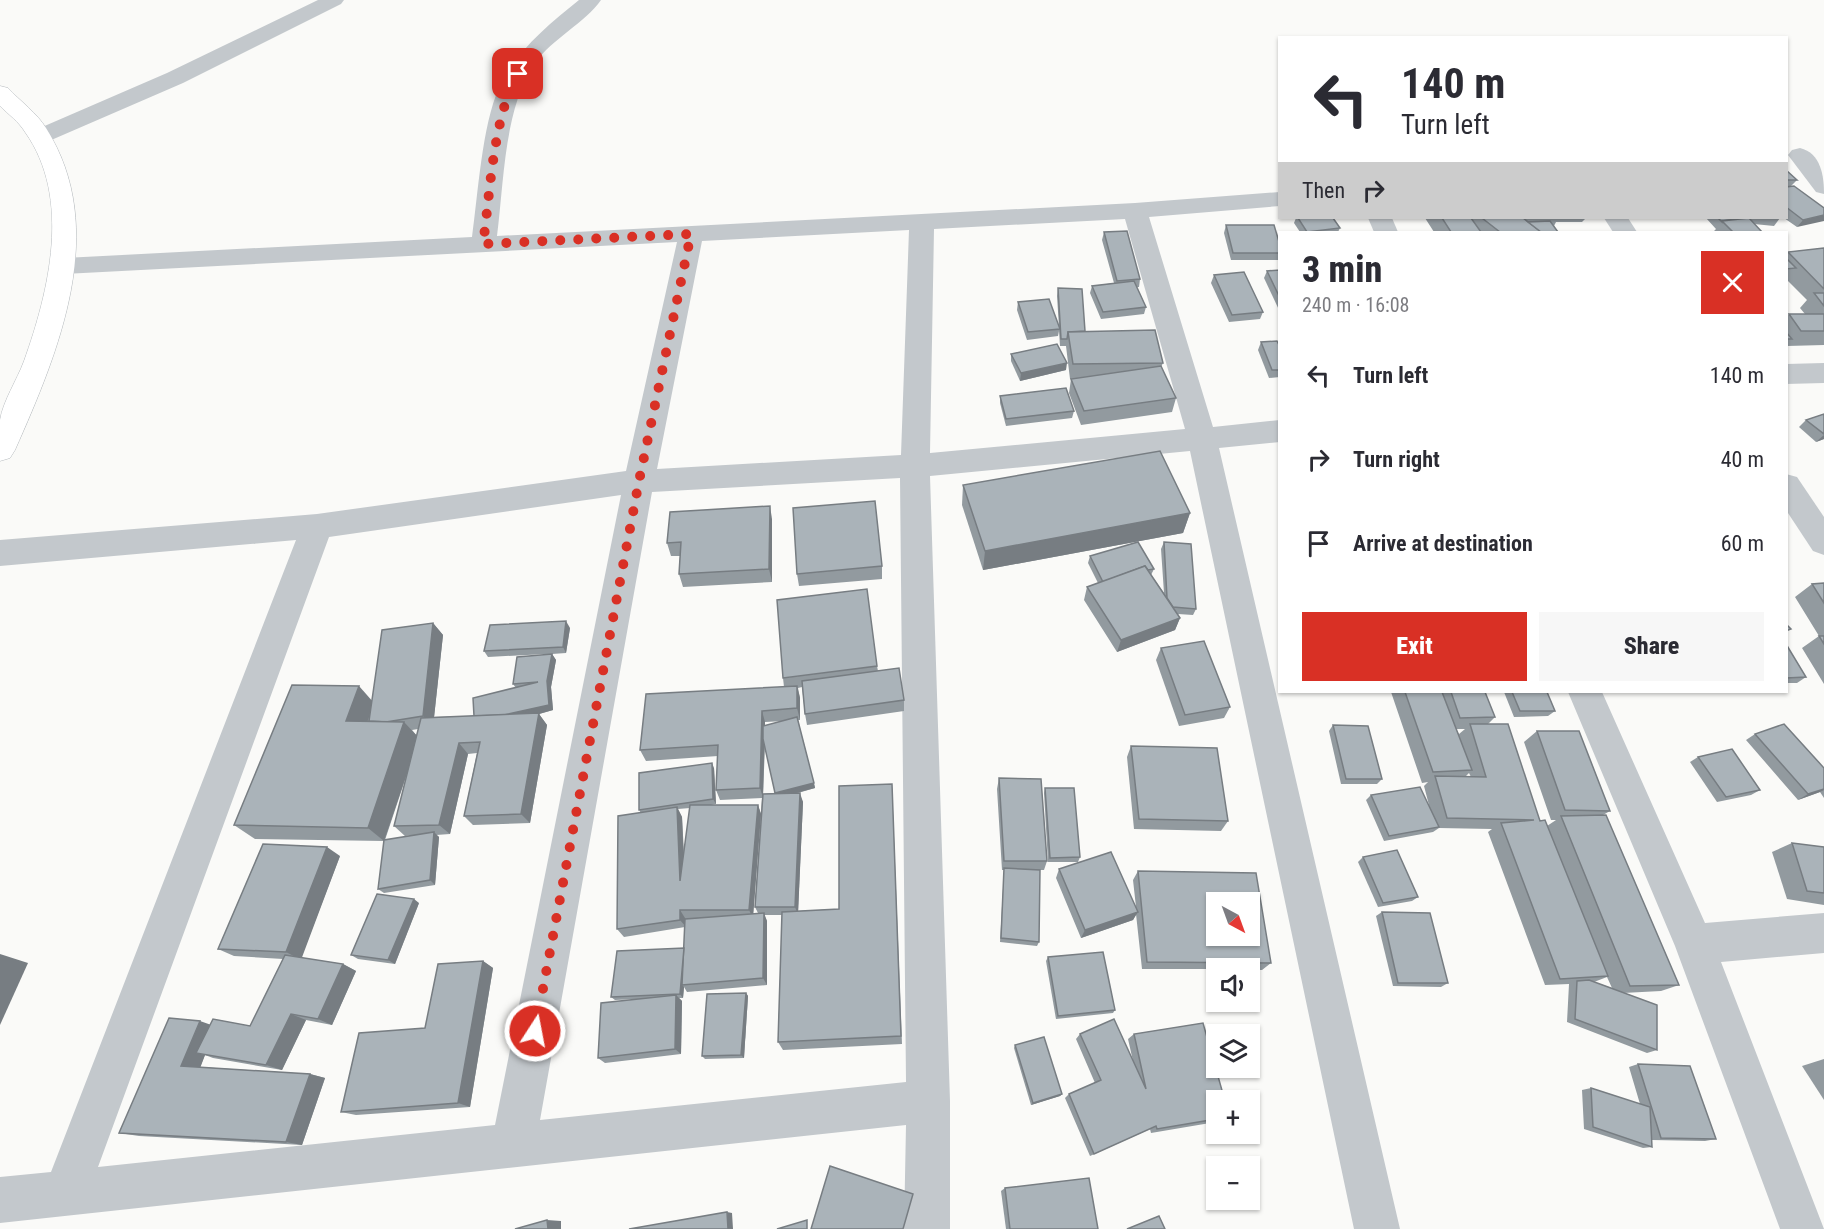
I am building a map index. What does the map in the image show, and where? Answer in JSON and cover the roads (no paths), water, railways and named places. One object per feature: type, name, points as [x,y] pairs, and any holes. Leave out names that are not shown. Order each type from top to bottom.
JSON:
[{"type":"main road","points":[[0,93],[42,136],[64,199],[64,266],[42,352],[0,450]]},
{"type":"street","points":[[42,136],[175,78],[334,0]]},
{"type":"street","points":[[483,244],[501,119],[510,88],[526,61],[548,35],[591,0]]},
{"type":"street","points":[[1793,156],[1824,153]]},
{"type":"street","points":[[1793,156],[1824,187]]},
{"type":"street","points":[[64,266],[1135,211],[1278,199]]},
{"type":"street","points":[[1135,211],[1202,439],[1377,1229]]},
{"type":"street","points":[[922,222],[915,466],[928,1101],[927,1229]]},
{"type":"street","points":[[513,1145],[639,481],[691,234]]},
{"type":"street","points":[[1788,374],[1824,373]]},
{"type":"street","points":[[0,553],[317,526],[639,481],[915,466],[1278,431]]},
{"type":"street","points":[[1788,487],[1824,542]]},
{"type":"street","points":[[66,1193],[317,526]]},
{"type":"street","points":[[1585,693],[1694,944],[1803,1229]]},
{"type":"street","points":[[1694,944],[1824,933]]},
{"type":"street","points":[[0,1200],[928,1101]]}]
